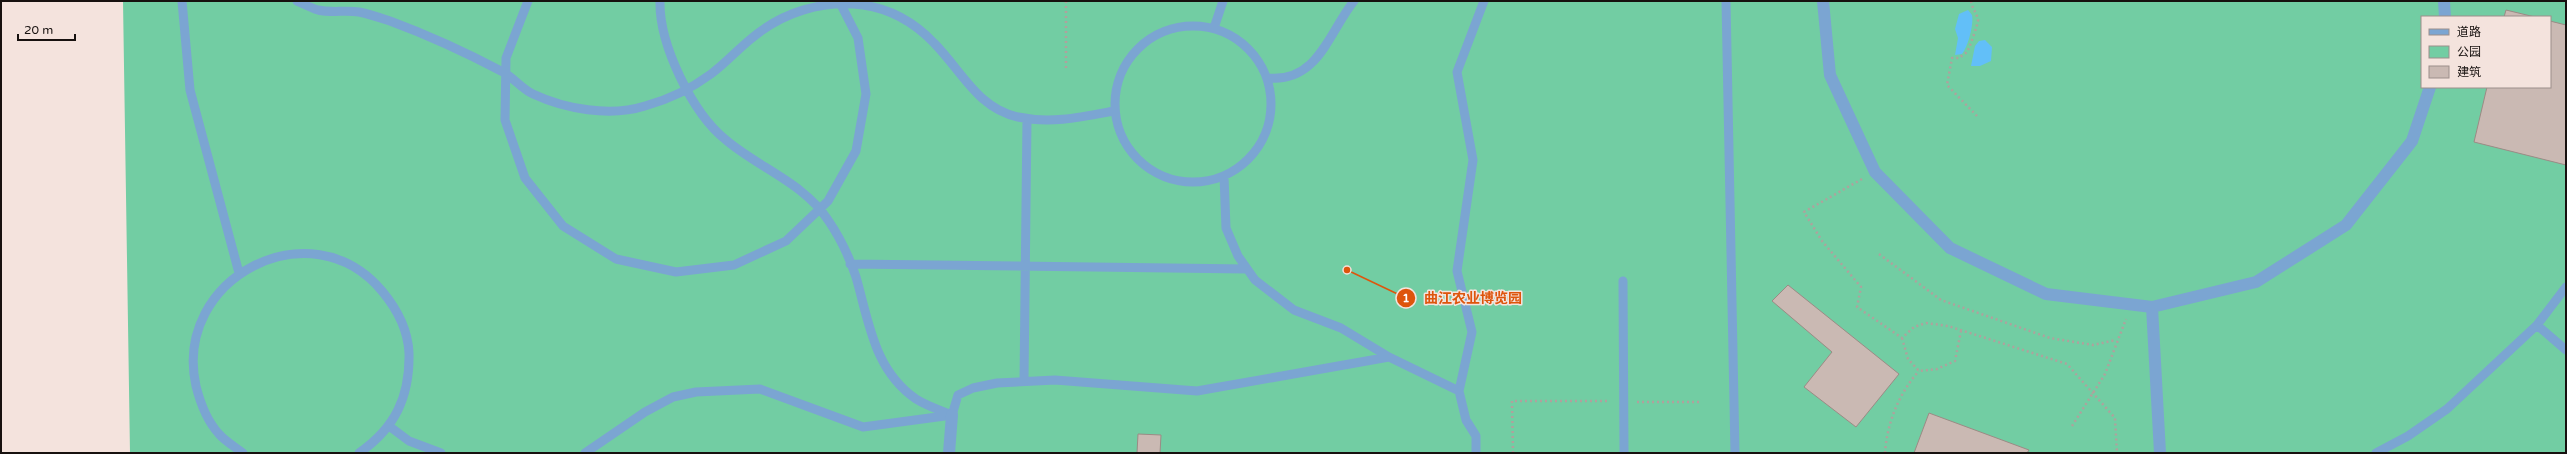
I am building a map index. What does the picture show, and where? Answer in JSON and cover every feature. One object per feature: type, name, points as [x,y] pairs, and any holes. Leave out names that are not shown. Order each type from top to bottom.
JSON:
[{"type":"street","points":[[1823,1],[1830,75],[1875,172],[1950,248],[2046,294],[2152,306],[2256,282],[2346,225],[2412,141],[2430,88]]},
{"type":"street","points":[[2444,1],[2445,16]]},
{"type":"street","points":[[2152,306],[2160,453]]},
{"type":"street","points":[[949,453],[952,416]]},
{"type":"lane","points":[[182,1],[190,90],[239,273]]},
{"type":"lane","points":[[297,1],[320,11],[360,12],[391,21],[506,74],[530,93],[576,109],[610,110],[644,107],[687,89],[710,75],[751,38],[778,18],[809,7],[840,2],[863,5],[888,10],[913,24],[934,43],[973,91],[991,106],[1016,117],[1028,119],[1068,120],[1114,111]]},
{"type":"lane","points":[[528,1],[506,58],[505,120],[525,178],[564,226],[616,259],[676,272],[734,265],[786,241],[828,202],[856,151],[866,94],[858,38],[840,2]]},
{"type":"lane","points":[[660,1],[660,16],[672,55],[687,89],[701,112],[725,140],[784,179],[820,209],[828,221],[850,264],[872,341],[883,364],[916,399],[952,416]]},
{"type":"lane","points":[[1214,28],[1223,1]]},
{"type":"lane","points":[[1268,78],[1280,79],[1299,72],[1317,59],[1333,36],[1345,12],[1354,1]]},
{"type":"lane","points":[[1476,453],[1476,436],[1466,420],[1459,391],[1472,332],[1457,271],[1473,160],[1457,72],[1484,1]]},
{"type":"lane","points":[[1726,1],[1736,453]]},
{"type":"lane","points":[[1189,26],[1214,28],[1237,39],[1256,56],[1268,78],[1272,102],[1268,129],[1256,153],[1236,171],[1211,181],[1184,183],[1158,175],[1136,159],[1121,137],[1114,111],[1116,86],[1126,62],[1142,44],[1164,31],[1189,26]]},
{"type":"lane","points":[[1024,382],[1028,119]]},
{"type":"lane","points":[[1224,176],[1226,228],[1238,256],[1255,280],[1294,310],[1341,328],[1389,357],[1459,391]]},
{"type":"lane","points":[[242,453],[219,434],[200,403],[192,367],[196,331],[213,298],[239,273],[271,257],[307,254],[342,261],[373,280],[396,308],[409,341],[410,377],[399,411],[378,440],[359,453]]},
{"type":"lane","points":[[850,264],[1247,269]]},
{"type":"lane","points":[[1623,281],[1624,453]]},
{"type":"lane","points":[[2376,453],[2408,436],[2447,409],[2537,325],[2566,287]]},
{"type":"lane","points":[[2537,325],[2566,350]]},
{"type":"lane","points":[[952,416],[958,396],[973,388],[997,383],[1056,380],[1197,391],[1389,357]]},
{"type":"lane","points":[[585,453],[659,404],[673,397],[696,392],[760,389],[863,427],[952,416]]},
{"type":"lane","points":[[388,426],[409,441],[441,453]]},
{"type":"path","points":[[1066,1],[1066,68]]},
{"type":"path","points":[[1972,1],[1973,10],[1978,20],[1978,27],[1973,33],[1967,52],[1959,58],[1952,58],[1947,85],[1977,116]]},
{"type":"path","points":[[1875,172],[1804,212],[1822,242],[1861,286],[1857,306],[1902,338],[1908,359],[1919,371]]},
{"type":"path","points":[[1879,254],[1942,300],[2050,338],[2093,345],[2116,340]]},
{"type":"path","points":[[2072,426],[2104,374],[2116,340],[2133,304]]},
{"type":"path","points":[[1902,338],[1914,327],[1926,323],[1948,326],[2067,364],[2114,418],[2117,453]]},
{"type":"path","points":[[1885,453],[1886,436],[1906,386],[1919,371],[1937,369],[1955,360],[1961,331]]},
{"type":"path","points":[[1513,453],[1512,401],[1701,402]]},
{"type":"green space","points":[[123,1],[2566,1],[2566,453],[130,453]]},
{"type":"water","points":[[1968,10],[1972,15],[1970,35],[1962,54],[1955,55],[1958,38],[1955,29],[1959,14]]},
{"type":"water","points":[[1985,40],[1992,47],[1991,61],[1980,66],[1971,66],[1975,46],[1979,41]]},
{"type":"building","points":[[2506,10],[2531,16],[2504,16]]},
{"type":"building","points":[[2551,21],[2566,25],[2566,165],[2474,142],[2487,88],[2551,88]]},
{"type":"building","points":[[1788,285],[1899,374],[1856,427],[1804,387],[1832,352],[1772,301]]},
{"type":"building","points":[[1929,413],[2029,450],[2027,453],[1914,453]]},
{"type":"building","points":[[1138,434],[1161,435],[1160,453],[1137,453]]},
{"type":"place","name":"曲江农业博览园","points":[[1347,270]]}]
